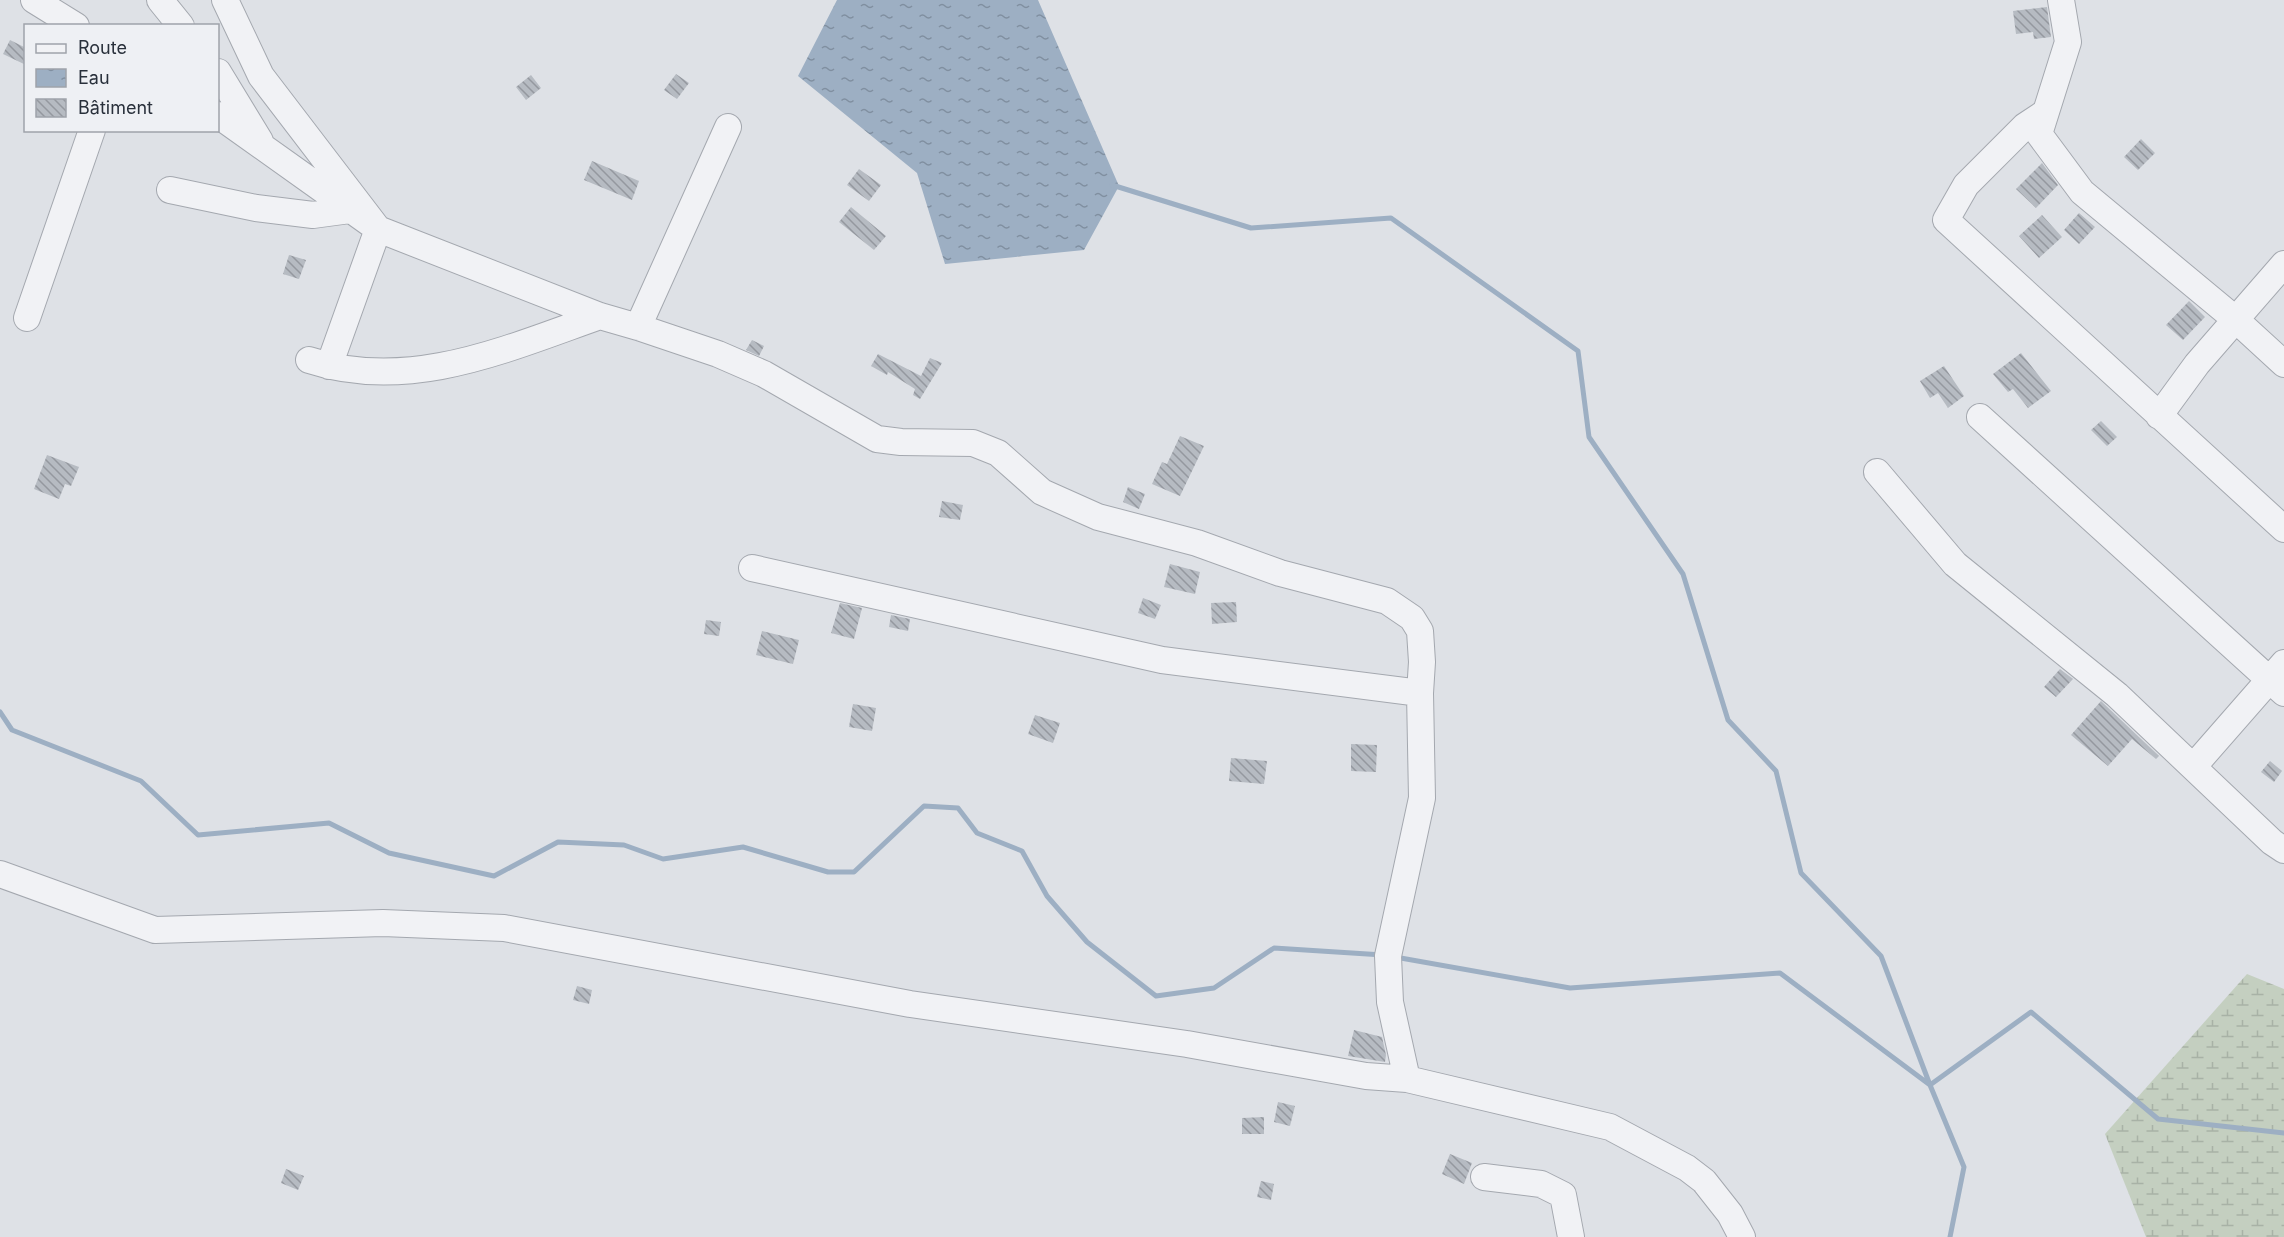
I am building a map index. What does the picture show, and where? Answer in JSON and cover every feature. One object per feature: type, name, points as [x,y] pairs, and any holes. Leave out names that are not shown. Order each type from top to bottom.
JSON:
[{"type":"street","points":[[34,0],[72,24]]},
{"type":"street","points":[[160,0],[179,24]]},
{"type":"street","points":[[225,0],[261,76],[378,229]]},
{"type":"street","points":[[2061,0],[2068,42],[2039,134],[2082,192],[2235,319],[2284,364]]},
{"type":"street","points":[[219,74],[265,150]]},
{"type":"street","points":[[2046,112],[2025,126],[1966,185],[1946,220],[2284,529]]},
{"type":"street","points":[[219,116],[378,229],[600,316],[718,354],[764,374],[878,439],[901,442],[973,443],[999,453],[1042,492],[1098,517],[1197,543],[1280,573],[1387,602],[1412,618],[1420,631],[1422,662],[1420,693],[1422,798],[1388,956],[1390,1002],[1407,1079]]},
{"type":"street","points":[[638,327],[728,127]]},
{"type":"street","points":[[27,318],[91,132]]},
{"type":"street","points":[[170,190],[256,208],[313,215],[350,210]]},
{"type":"street","points":[[378,229],[319,363],[365,373],[437,368],[509,348],[600,316]]},
{"type":"street","points":[[2159,416],[2197,364],[2284,264]]},
{"type":"street","points":[[1980,417],[2279,679],[2193,767]]},
{"type":"street","points":[[1877,472],[1955,564],[2117,695],[2272,842],[2284,850]]},
{"type":"street","points":[[752,568],[1162,660],[1420,693]]},
{"type":"street","points":[[0,873],[155,930],[383,923],[504,928],[910,1004],[1187,1044],[1366,1076],[1407,1079],[1610,1127],[1687,1168],[1704,1181],[1730,1214],[1742,1237]]},
{"type":"street","points":[[1484,1177],[1541,1184],[1563,1195],[1571,1237]]},
{"type":"green space","points":[[2247,974],[2284,989],[2284,1237],[2146,1237],[2105,1134]]},
{"type":"water","points":[[837,0],[1038,0],[1119,186],[1084,250],[945,264],[917,173],[798,76]]},
{"type":"building","points":[[2047,7],[2051,37],[2034,39],[2033,32],[2016,34],[2013,11]]},
{"type":"building","points":[[10,40],[24,47],[24,64],[3,54]]},
{"type":"building","points":[[676,74],[689,83],[677,99],[664,90]]},
{"type":"building","points":[[531,75],[541,88],[526,100],[516,87]]},
{"type":"building","points":[[2141,139],[2155,153],[2138,170],[2124,157]]},
{"type":"building","points":[[592,161],[639,181],[632,200],[584,180]]},
{"type":"building","points":[[2042,163],[2058,185],[2036,208],[2016,189]]},
{"type":"building","points":[[859,169],[881,185],[869,201],[847,185]]},
{"type":"building","points":[[851,207],[886,236],[874,250],[839,222]]},
{"type":"building","points":[[2079,213],[2095,227],[2079,244],[2064,230]]},
{"type":"building","points":[[2042,215],[2062,237],[2039,258],[2019,236]]},
{"type":"building","points":[[289,255],[306,260],[299,279],[283,274]]},
{"type":"building","points":[[2189,301],[2205,317],[2183,340],[2166,325]]},
{"type":"building","points":[[752,340],[764,346],[759,356],[746,350]]},
{"type":"building","points":[[2021,353],[2051,391],[2028,408],[2013,389],[2008,392],[1993,374]]},
{"type":"building","points":[[878,354],[921,376],[930,358],[942,363],[920,399],[913,395],[915,389],[888,372],[887,375],[871,366]]},
{"type":"building","points":[[1944,366],[1964,396],[1948,408],[1938,393],[1930,398],[1920,381]]},
{"type":"building","points":[[2101,421],[2117,437],[2107,446],[2091,430]]},
{"type":"building","points":[[1180,436],[1204,446],[1180,496],[1152,484],[1162,462],[1167,464]]},
{"type":"building","points":[[47,455],[79,467],[71,486],[65,484],[59,499],[34,489]]},
{"type":"building","points":[[1128,487],[1145,494],[1139,509],[1123,502]]},
{"type":"building","points":[[942,501],[963,505],[960,520],[939,517]]},
{"type":"building","points":[[1170,564],[1200,572],[1195,594],[1164,587]]},
{"type":"building","points":[[1143,598],[1161,605],[1155,619],[1138,613]]},
{"type":"building","points":[[1236,602],[1237,622],[1212,624],[1211,603]]},
{"type":"building","points":[[840,603],[862,608],[854,639],[831,633]]},
{"type":"building","points":[[891,615],[910,619],[908,631],[889,627]]},
{"type":"building","points":[[706,620],[721,622],[719,636],[704,634]]},
{"type":"building","points":[[762,631],[799,640],[793,664],[756,655]]},
{"type":"building","points":[[2060,669],[2073,679],[2056,697],[2044,687]]},
{"type":"building","points":[[2101,701],[2159,756],[2156,759],[2132,739],[2108,766],[2071,735]]},
{"type":"building","points":[[853,704],[876,708],[872,731],[849,727]]},
{"type":"building","points":[[1035,715],[1060,723],[1053,743],[1028,734]]},
{"type":"building","points":[[1351,744],[1377,745],[1376,772],[1351,771]]},
{"type":"building","points":[[1231,758],[1267,761],[1264,784],[1229,781]]},
{"type":"building","points":[[2270,761],[2282,771],[2274,782],[2261,772]]},
{"type":"building","points":[[577,986],[592,990],[589,1004],[573,1000]]},
{"type":"building","points":[[1354,1030],[1382,1037],[1386,1055],[1385,1062],[1348,1056]]},
{"type":"building","points":[[1278,1102],[1295,1106],[1290,1126],[1274,1122]]},
{"type":"building","points":[[1264,1117],[1264,1134],[1242,1134],[1242,1118]]},
{"type":"building","points":[[1450,1154],[1472,1163],[1464,1184],[1442,1174]]},
{"type":"building","points":[[286,1169],[304,1176],[298,1190],[281,1183]]},
{"type":"building","points":[[1261,1181],[1274,1184],[1271,1200],[1257,1197]]},
{"type":"waterway","points":[[1112,185],[1251,228],[1391,218],[1578,351],[1589,437],[1683,574],[1728,720],[1776,771],[1801,873],[1881,956],[1964,1167],[1950,1237]]},
{"type":"waterway","points":[[0,712],[12,730],[141,781],[198,835],[329,823],[389,853],[494,876],[558,842],[624,845],[663,859],[743,847],[828,872],[854,872],[924,806],[958,808],[977,833],[1022,851],[1047,896],[1087,942],[1156,996],[1214,988],[1274,948],[1383,955]]},
{"type":"waterway","points":[[1395,957],[1570,988],[1780,973],[1930,1085],[2031,1012],[2158,1119],[2284,1133]]}]
